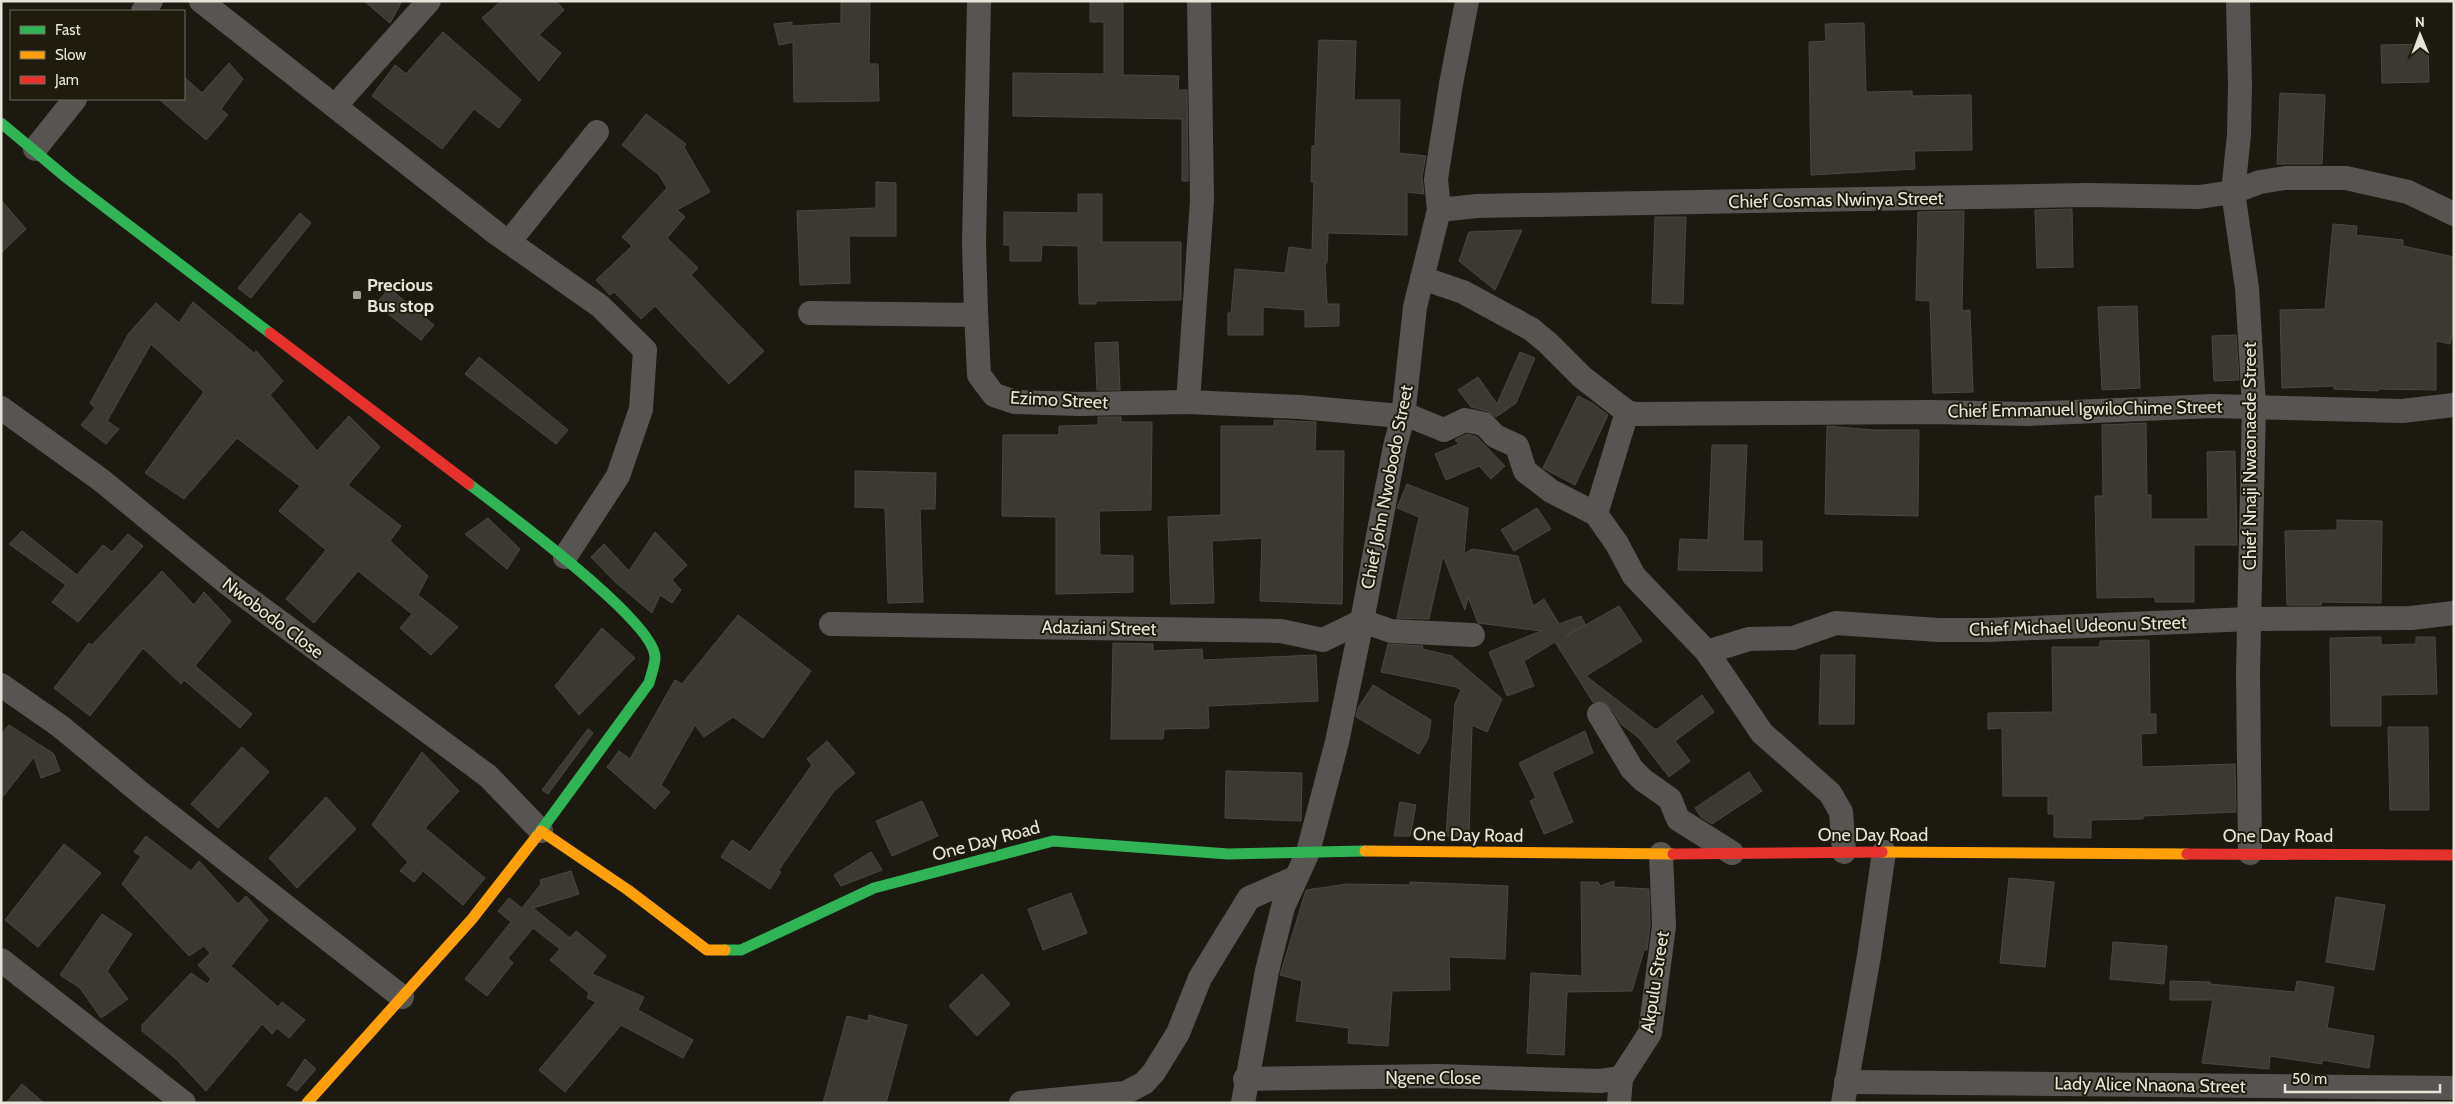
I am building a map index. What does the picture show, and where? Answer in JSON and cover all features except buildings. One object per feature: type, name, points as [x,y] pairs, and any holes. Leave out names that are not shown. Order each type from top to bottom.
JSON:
[{"type":"main road","points":[[1,123],[35,149],[68,179],[566,557],[644,632],[656,656],[650,683],[541,831],[472,919],[307,1103]]},
{"type":"main road","name":"One Day Road","points":[[541,831],[628,890],[707,950],[741,950],[874,888],[1052,841],[1228,854],[1308,852],[1661,854],[1884,852],[2454,855]]},
{"type":"street","points":[[201,1],[509,242],[600,306],[645,350],[641,409],[618,476],[566,557]]},
{"type":"street","points":[[335,106],[428,1]]},
{"type":"street","name":"Ezimo Street","points":[[979,1],[974,244],[976,315],[980,375],[994,395],[1015,402],[1079,404],[1188,402],[1300,406],[1412,417],[1444,430],[1466,420],[1484,424],[1495,436],[1517,446],[1526,471],[1551,491],[1596,514]]},
{"type":"street","points":[[1188,402],[1202,200],[1199,1]]},
{"type":"street","name":"Chief John Nwobodo Street","points":[[1242,1103],[1245,1079],[1267,971],[1283,907],[1308,852],[1337,742],[1362,621],[1395,446],[1403,417],[1415,307],[1439,210],[1436,179],[1451,84],[1467,1]]},
{"type":"street","name":"Chief Nnaji Nwaonaede Street","points":[[2238,1],[2239,135],[2233,192],[2247,288],[2254,406],[2248,672],[2250,853]]},
{"type":"street","points":[[35,149],[73,100]]},
{"type":"street","points":[[509,242],[596,132]]},
{"type":"street","name":"Chief Cosmas Nwinya Street","points":[[1439,210],[1476,206],[1802,199],[1906,200],[2087,195],[2199,197],[2233,192],[2260,182],[2285,178],[2346,178],[2408,192],[2454,214]]},
{"type":"street","points":[[1422,278],[1463,292],[1530,329],[1582,377],[1627,412],[1596,514],[1618,544],[1634,576],[1707,652],[1762,733],[1830,793],[1841,812],[1844,852]]},
{"type":"street","points":[[810,313],[976,315]]},
{"type":"street","name":"Chief Emmanuel IgwiloChime Street","points":[[1627,412],[1651,415],[1884,412],[2028,414],[2156,407],[2254,406],[2402,411],[2454,405]]},
{"type":"street","name":"Nwobodo Close","points":[[1,408],[100,480],[235,589],[488,776],[541,831]]},
{"type":"street","name":"Chief Michael Udeonu Street","points":[[1707,652],[1749,639],[1793,638],[1836,622],[1938,630],[2250,619],[2411,618],[2454,613]]},
{"type":"street","points":[[1362,621],[1391,631],[1473,635]]},
{"type":"street","name":"Adaziani Street","points":[[831,624],[1281,631],[1323,640],[1362,621]]},
{"type":"street","points":[[1,685],[60,726],[142,794],[402,997]]},
{"type":"street","points":[[1600,714],[1632,769],[1643,780],[1670,799],[1678,819],[1732,854]]},
{"type":"street","points":[[1844,1092],[1869,956],[1884,852]]},
{"type":"street","name":"Akpulu Street","points":[[1619,1103],[1621,1078],[1650,1033],[1664,926],[1661,854]]},
{"type":"street","points":[[1021,1103],[1125,1092],[1144,1083],[1154,1072],[1178,1032],[1200,978],[1249,898],[1295,878]]},
{"type":"street","points":[[1,960],[184,1103]]},
{"type":"street","name":"Ngene Close","points":[[1245,1079],[1437,1076],[1600,1082],[1621,1078]]},
{"type":"street","name":"Lady Alice Nnaona Street","points":[[1844,1092],[2454,1088]]},
{"type":"traffic: fast","points":[[1,123],[68,179],[270,333]]},
{"type":"traffic: fast","points":[[469,484],[543,540],[605,593],[630,618],[648,640],[655,657],[649,683],[537,836]]},
{"type":"traffic: fast","points":[[725,950],[741,950],[874,888],[1053,841],[1228,854],[1365,851]]},
{"type":"traffic: slow","points":[[541,831],[628,890],[707,950],[725,950]]},
{"type":"traffic: slow","points":[[307,1103],[472,919],[537,836]]},
{"type":"traffic: slow","points":[[1365,851],[1673,854]]},
{"type":"traffic: slow","points":[[1882,852],[2187,854]]},
{"type":"traffic: jam","points":[[270,333],[469,484]]},
{"type":"traffic: jam","points":[[1673,854],[1882,852]]},
{"type":"traffic: jam","points":[[2187,854],[2454,855]]},
{"type":"place","name":"Precious Bus stop","points":[[357,295]]}]
